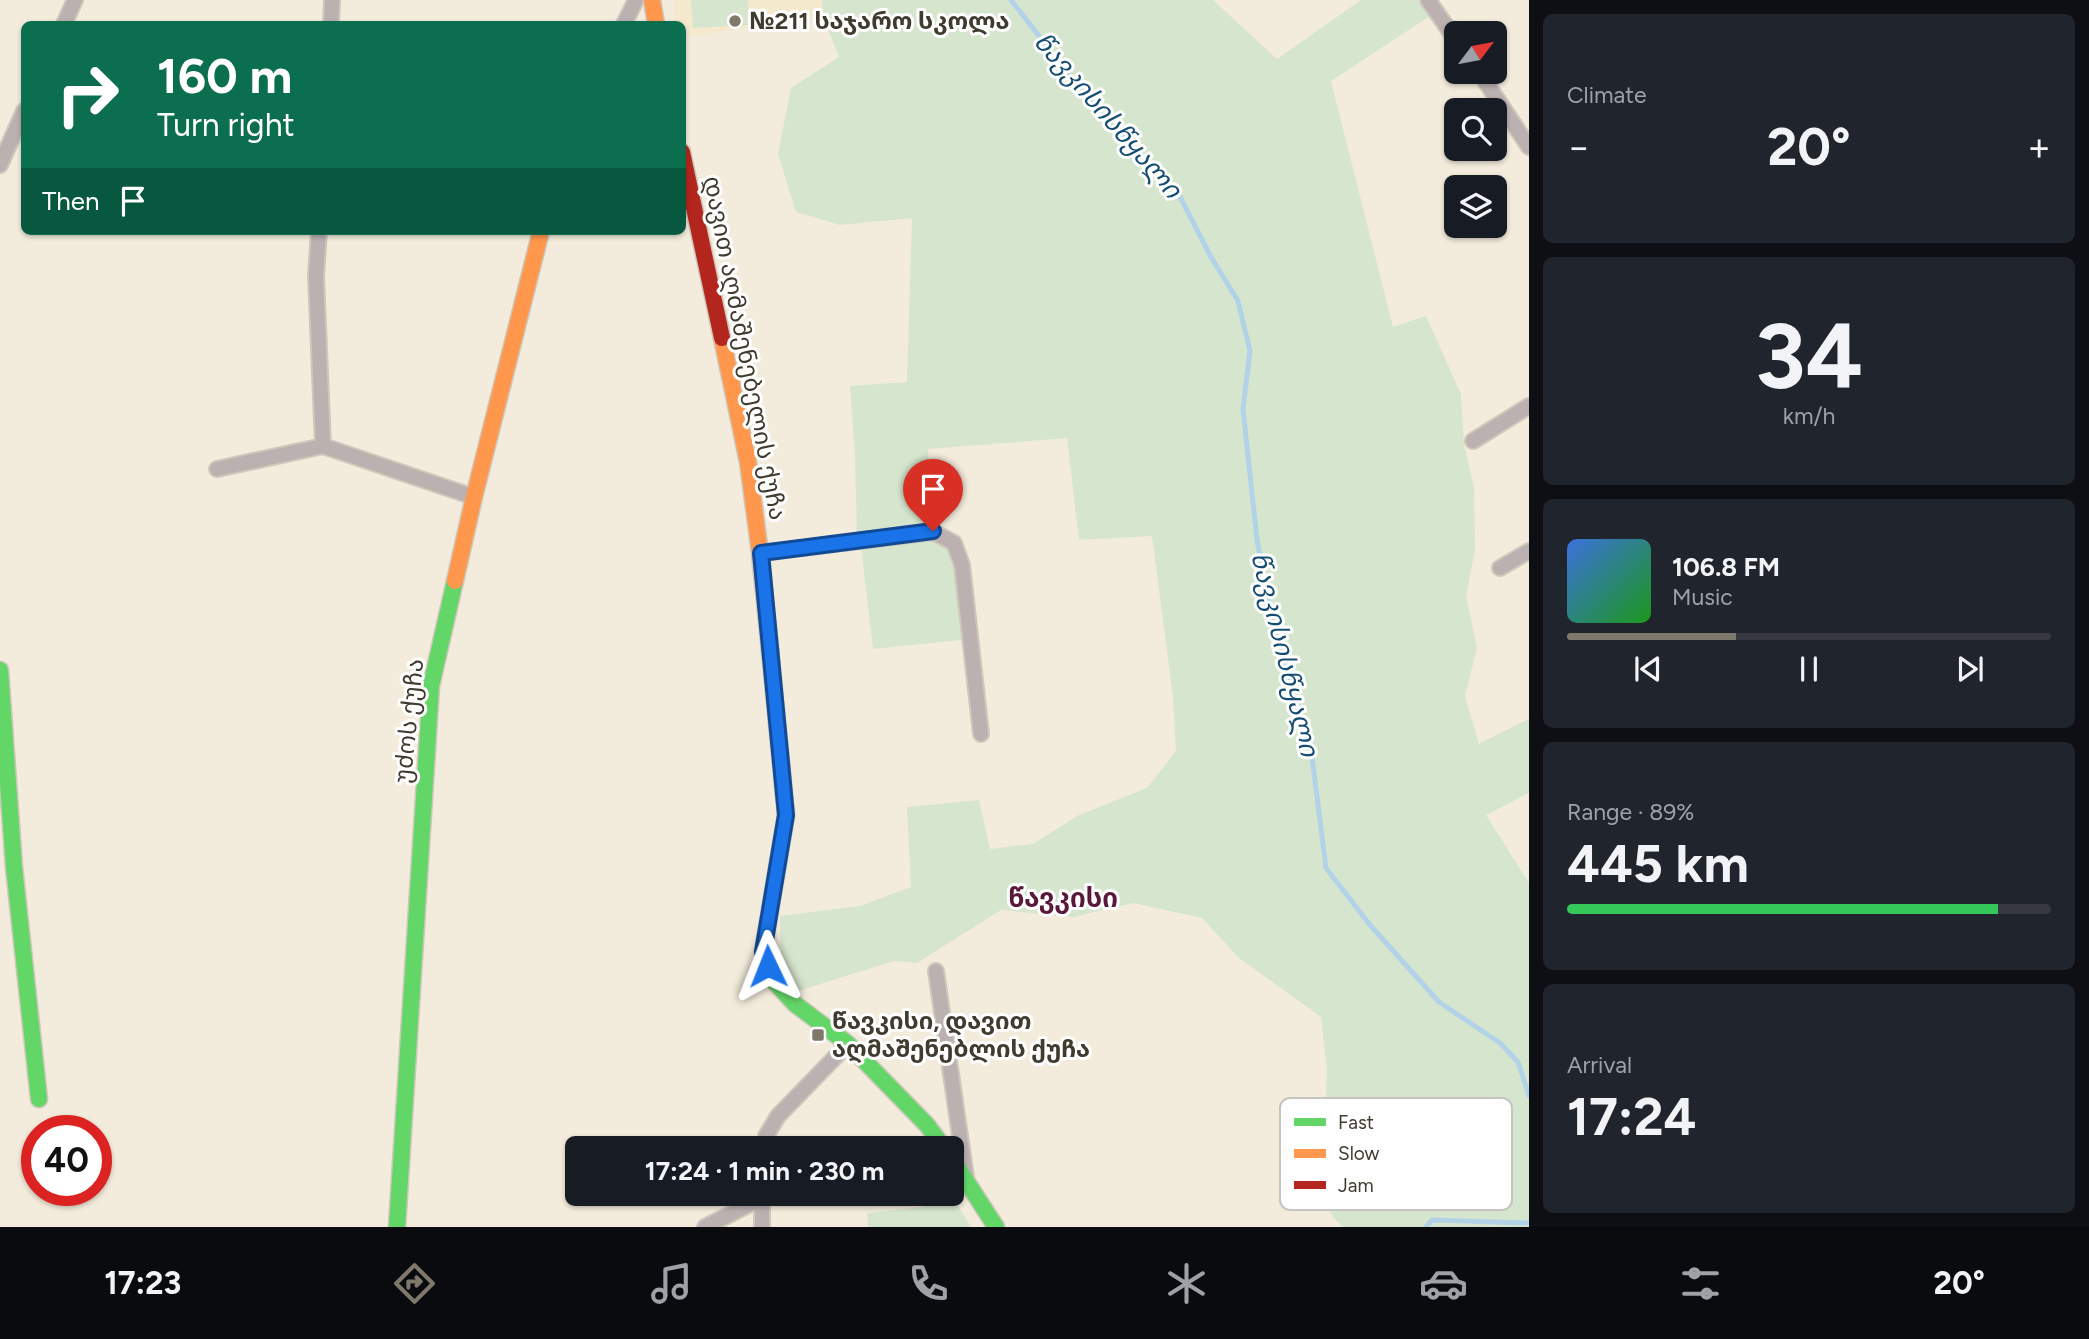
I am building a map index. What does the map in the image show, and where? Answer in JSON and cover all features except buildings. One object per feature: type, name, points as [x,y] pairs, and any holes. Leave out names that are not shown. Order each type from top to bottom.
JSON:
[{"type":"street","points":[[65,21],[75,0]]},
{"type":"street","points":[[331,21],[332,0]]},
{"type":"street","points":[[626,21],[636,0]]},
{"type":"street","points":[[652,0],[656,21]]},
{"type":"street","points":[[1428,0],[1444,23]]},
{"type":"street","points":[[1487,84],[1529,147]]},
{"type":"street","points":[[0,165],[21,118]]},
{"type":"street","name":"დავით აღმაშენებელის ქუჩა","points":[[686,171],[748,462],[761,553],[786,815],[763,952],[772,979],[795,1004],[848,1044],[935,1136]]},
{"type":"street","points":[[319,235],[316,276],[323,446]]},
{"type":"street","name":"უძოს ქუჩა","points":[[397,1227],[431,687],[474,498],[540,235]]},
{"type":"street","points":[[1472,441],[1529,406]]},
{"type":"street","points":[[217,469],[323,446],[474,498]]},
{"type":"street","points":[[761,553],[933,531],[954,543],[962,565],[981,734]]},
{"type":"street","points":[[1500,568],[1529,551]]},
{"type":"street","points":[[0,670],[15,867],[39,1099]]},
{"type":"street","points":[[936,971],[966,1178]]},
{"type":"street","points":[[766,1136],[778,1116],[848,1044]]},
{"type":"street","points":[[964,1175],[996,1227]]},
{"type":"street","points":[[705,1227],[744,1206]]},
{"type":"street","points":[[762,1206],[762,1227]]},
{"type":"shaded area","name":"№211 საჯარო სკოლა","points":[[674,0],[822,0],[823,17],[686,37],[686,21],[675,21]]},
{"type":"green space","points":[[691,0],[748,0],[749,25],[693,28]]},
{"type":"green space","points":[[822,0],[1213,0],[1277,59],[1361,0],[1418,0],[1430,16],[1331,81],[1393,327],[1426,316],[1461,394],[1464,445],[1474,488],[1475,550],[1466,596],[1477,648],[1465,696],[1479,744],[1529,719],[1529,793],[1486,815],[1529,883],[1529,1227],[1342,1227],[1329,1210],[1512,1210],[1512,1098],[1326,1098],[1327,1070],[1321,1017],[1239,958],[1202,918],[1133,903],[1073,917],[1001,910],[917,963],[894,961],[798,991],[792,983],[782,956],[780,916],[860,906],[911,887],[907,807],[979,800],[990,849],[1033,844],[1077,816],[1147,788],[1176,751],[1173,697],[1152,536],[1079,540],[1067,438],[928,449],[933,531],[954,543],[971,639],[873,649],[861,547],[857,541],[850,386],[907,382],[912,218],[840,225],[796,212],[778,154],[791,88],[839,57],[823,17]]},
{"type":"green space","points":[[958,1206],[971,1227],[868,1227],[867,1213]]},
{"type":"waterway","name":"წავკისისწყალი","points":[[1011,0],[1098,112],[1176,189],[1211,257],[1238,301],[1250,351],[1243,409],[1257,540],[1277,642],[1311,749],[1326,868],[1370,925],[1439,1002],[1500,1043],[1518,1062],[1529,1096]]},
{"type":"waterway","name":"წავკისისწყალი","points":[[1426,1227],[1432,1220],[1529,1223]]},
{"type":"traffic: fast","points":[[397,1227],[431,686],[455,581]]},
{"type":"traffic: fast","points":[[770,650],[786,815],[763,952],[772,979],[795,1004],[848,1044],[935,1136]]},
{"type":"traffic: fast","points":[[0,670],[14,867],[39,1099]]},
{"type":"traffic: fast","points":[[964,1178],[996,1227]]},
{"type":"traffic: slow","points":[[652,0],[656,21]]},
{"type":"traffic: slow","points":[[455,581],[540,235]]},
{"type":"traffic: slow","points":[[722,338],[748,462],[770,650]]},
{"type":"traffic: jam","points":[[686,171],[722,338]]},
{"type":"place","name":"№211 საჯარო სკოლა","points":[[735,21]]},
{"type":"place","name":"წავკისი, დავით აღმაშენებლის ქუჩა","points":[[818,1035]]},
{"type":"district","name":"წავკისი","points":[[1063,898]]},
{"type":"route","points":[[768,966],[763,952],[786,815],[761,553],[933,531]]}]
